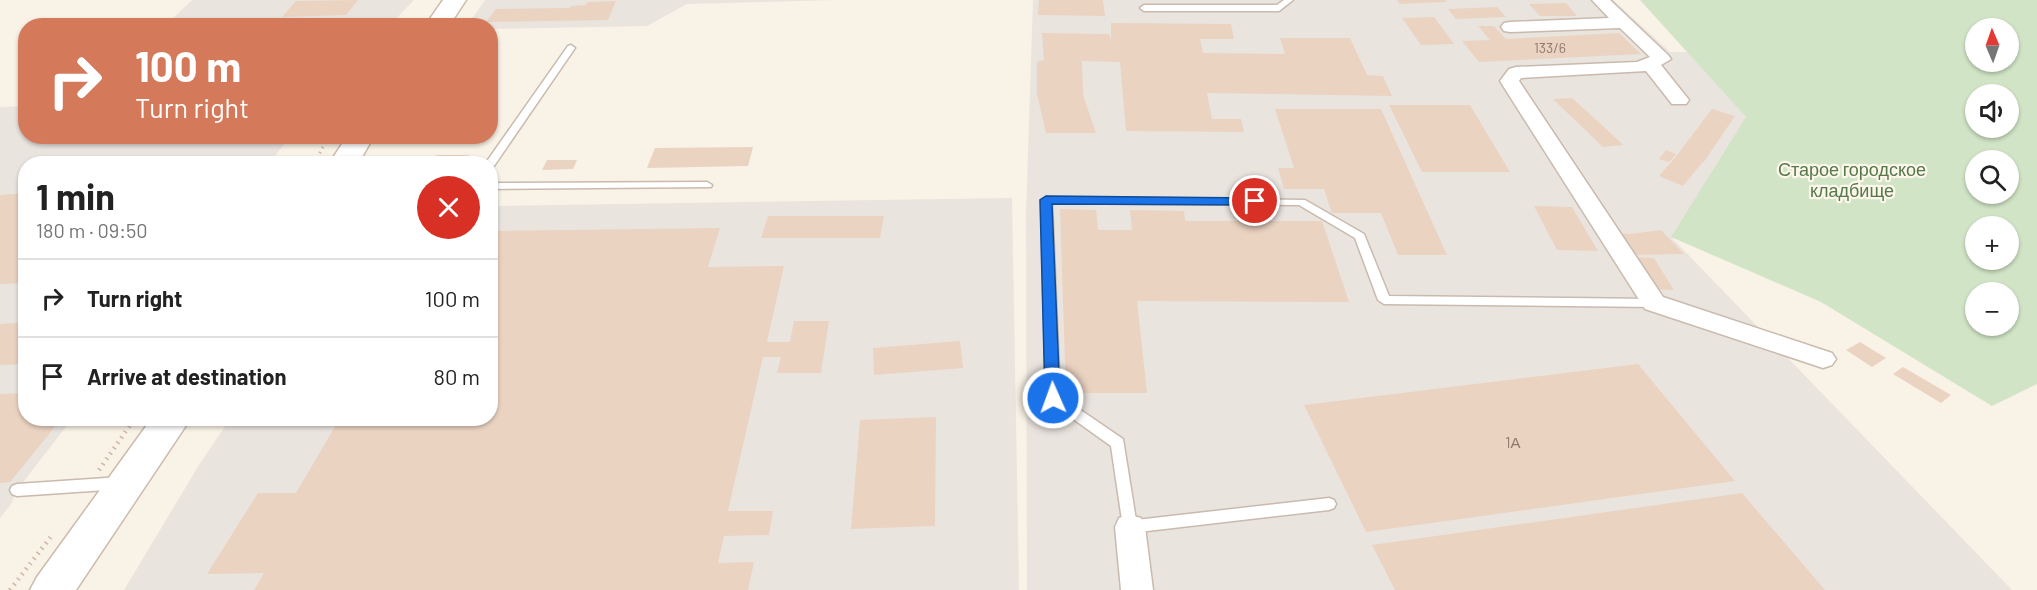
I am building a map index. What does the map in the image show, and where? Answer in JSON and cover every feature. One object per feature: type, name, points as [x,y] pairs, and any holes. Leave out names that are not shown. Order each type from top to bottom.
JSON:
[{"type":"main road","points":[[443,18],[455,0]]},
{"type":"main road","points":[[52,590],[167,426]]},
{"type":"street","points":[[1600,0],[1662,59],[1639,67],[1516,74],[1509,81],[1654,303],[1823,358]]},
{"type":"street","points":[[1510,27],[1624,23]]},
{"type":"street","points":[[1650,63],[1679,100]]},
{"type":"street","points":[[1130,527],[1137,590]]},
{"type":"lane","points":[[1144,8],[1279,8],[1289,0]]},
{"type":"lane","points":[[496,156],[571,48]]},
{"type":"lane","points":[[498,186],[707,185]]},
{"type":"lane","points":[[1329,504],[1130,527],[1118,442],[1053,398],[1046,200],[1301,202],[1360,236],[1384,300],[1654,303]]},
{"type":"lane","points":[[17,490],[128,482]]},
{"type":"path","points":[[89,485],[130,426]]},
{"type":"path","points":[[10,590],[58,528]]},
{"type":"shaded area","points":[[192,0],[414,0],[397,18],[173,18]]},
{"type":"shaded area","points":[[485,0],[837,0],[687,4],[647,26],[498,29],[498,18],[473,18]]},
{"type":"shaded area","points":[[1033,0],[1613,0],[1670,52],[1737,52],[1784,96],[1672,238],[2012,590],[1027,590],[1026,214]]},
{"type":"shaded area","points":[[18,106],[18,144],[284,144],[275,156],[18,156],[18,426],[67,426],[17,490],[11,504],[0,518],[0,107]]},
{"type":"shaded area","points":[[1012,198],[1019,590],[124,590],[199,465],[225,426],[498,426],[498,206]]},
{"type":"green space","name":"Старое городское кладбище","points":[[1640,0],[2037,0],[2037,384],[1992,406],[1821,302],[1671,237],[1746,117]]},
{"type":"building","points":[[358,0],[346,15],[282,17],[296,1]]},
{"type":"building","points":[[1039,0],[1103,0],[1105,16],[1038,15]]},
{"type":"building","points":[[1397,0],[1446,0],[1446,2],[1400,4]]},
{"type":"building","points":[[616,1],[608,20],[498,22],[498,18],[489,18],[496,9],[569,8],[586,5],[588,2]]},
{"type":"building","points":[[1566,3],[1577,16],[1540,16],[1529,4]]},
{"type":"building","points":[[1497,7],[1506,17],[1456,19],[1448,9]]},
{"type":"building","points":[[1434,17],[1454,44],[1421,45],[1402,18]]},
{"type":"building","points":[[1111,23],[1231,24],[1234,39],[1200,39],[1203,53],[1285,54],[1280,38],[1350,38],[1367,75],[1383,76],[1392,96],[1207,93],[1212,119],[1241,119],[1244,132],[1126,131],[1120,62],[1082,61],[1083,95],[1096,133],[1046,133],[1037,94],[1037,62],[1044,60],[1042,33],[1109,34],[1111,39]]},
{"type":"building","points":[[1478,26],[1494,26],[1506,39],[1619,33],[1641,54],[1479,62],[1462,41],[1490,40]]},
{"type":"building","points":[[1572,98],[1623,145],[1603,147],[1553,99]]},
{"type":"building","points":[[1389,105],[1470,105],[1510,172],[1422,172]]},
{"type":"building","points":[[1275,109],[1381,109],[1447,255],[1398,255],[1381,213],[1332,213],[1324,189],[1284,189],[1278,168],[1294,168]]},
{"type":"building","points":[[1712,109],[1735,116],[1703,163],[1693,159],[1702,163],[1683,186],[1659,176],[1678,154]]},
{"type":"building","points":[[753,147],[748,166],[647,168],[655,148]]},
{"type":"building","points":[[1666,150],[1676,154],[1669,162],[1659,159]]},
{"type":"building","points":[[436,155],[469,155],[468,156]]},
{"type":"building","points":[[547,160],[577,160],[573,169],[542,170]]},
{"type":"building","points":[[18,194],[18,283],[0,284],[0,195]]},
{"type":"building","points":[[1534,206],[1572,207],[1598,251],[1557,250]]},
{"type":"building","points":[[1060,209],[1096,210],[1098,230],[1132,230],[1130,210],[1184,211],[1185,221],[1322,221],[1349,302],[1137,301],[1147,393],[1066,393]]},
{"type":"building","points":[[768,216],[884,216],[880,238],[761,238]]},
{"type":"building","points":[[720,228],[708,267],[784,266],[767,342],[790,342],[794,321],[829,321],[821,373],[777,373],[781,357],[763,357],[728,511],[773,511],[769,535],[724,536],[718,563],[754,562],[748,590],[254,590],[264,573],[207,574],[258,493],[296,493],[335,426],[498,426],[498,231]]},
{"type":"building","points":[[1661,230],[1684,254],[1629,255],[1618,233],[1630,234]]},
{"type":"building","points":[[1629,257],[1654,258],[1674,290],[1648,289]]},
{"type":"building","points":[[18,323],[18,364],[0,365],[0,324]]},
{"type":"building","points":[[960,341],[963,368],[874,375],[873,348]]},
{"type":"building","points":[[1860,342],[1886,358],[1872,367],[1846,350]]},
{"type":"building","points":[[1638,364],[1735,481],[1366,532],[1304,405]]},
{"type":"building","points":[[1903,367],[1951,395],[1941,403],[1893,374]]},
{"type":"building","points":[[18,393],[18,426],[56,426],[10,482],[0,483],[0,394]]},
{"type":"building","points":[[936,417],[935,526],[851,529],[860,420]]},
{"type":"building","points":[[1742,493],[1825,590],[1395,590],[1372,545]]},
{"type":"route","points":[[1053,398],[1046,200],[1255,201]]}]
